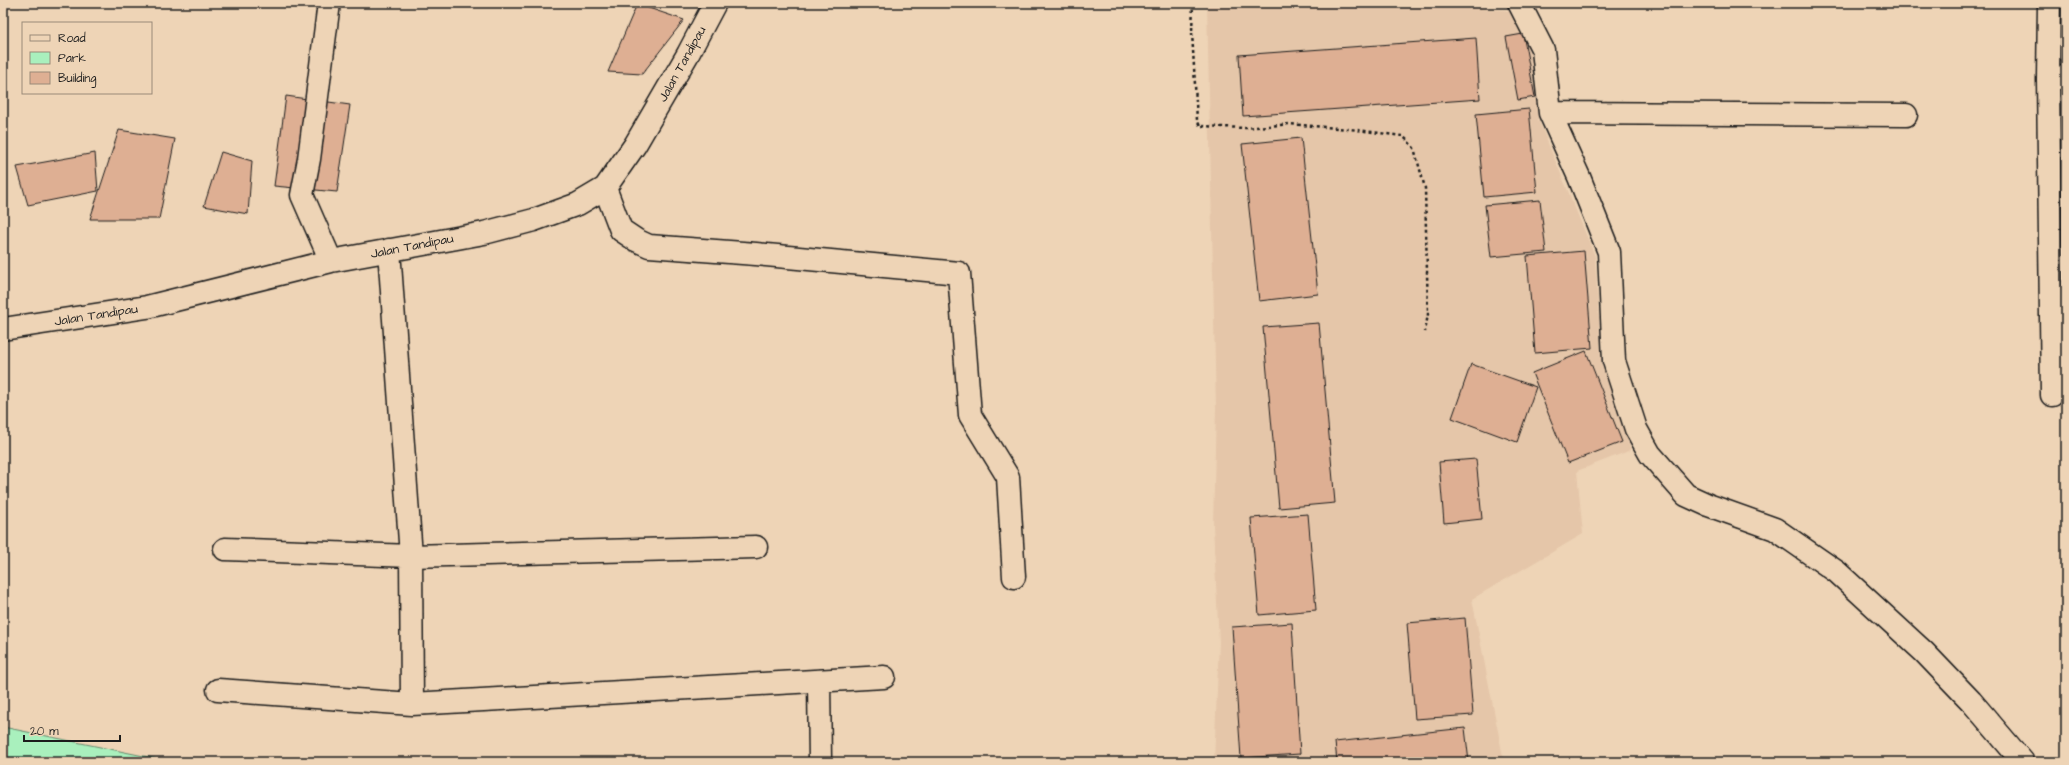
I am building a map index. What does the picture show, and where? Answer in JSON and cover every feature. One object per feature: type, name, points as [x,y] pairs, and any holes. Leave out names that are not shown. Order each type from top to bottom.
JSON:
[{"type":"street","points":[[329,3],[309,159],[302,195],[331,261]]},
{"type":"street","name":"Jalan Tandipau","points":[[3,329],[147,307],[331,261],[484,232],[534,220],[578,204],[605,188],[659,105],[715,3]]},
{"type":"street","points":[[1519,3],[1543,50],[1550,113],[1579,177],[1609,252],[1614,361],[1636,429],[1650,454],[1686,495],[1708,505],[1775,529],[1837,572],[1924,652],[1971,701],[2023,762]]},
{"type":"street","points":[[2049,3],[2057,78],[2058,272],[2052,395]]},
{"type":"street","points":[[1550,113],[1906,115]]},
{"type":"street","points":[[605,188],[621,230],[649,246],[756,254],[959,273],[970,415],[1008,477],[1014,577]]},
{"type":"street","points":[[389,250],[412,556],[412,704]]},
{"type":"street","points":[[225,549],[412,556],[756,547]]},
{"type":"street","points":[[218,690],[412,704],[884,677]]},
{"type":"street","points":[[819,681],[820,762]]},
{"type":"path","points":[[1193,3],[1192,32],[1197,120],[1200,126],[1246,128],[1290,124],[1350,129],[1402,136],[1414,148],[1425,188],[1428,314],[1426,332]]},
{"type":"shaded area","points":[[1207,3],[1425,3],[1512,11],[1534,53],[1538,119],[1595,256],[1601,353],[1631,450],[1577,471],[1583,534],[1472,599],[1504,762],[1214,762],[1219,642],[1213,525],[1216,409]]},
{"type":"green space","points":[[3,727],[173,762],[3,762]]},
{"type":"building","points":[[637,4],[684,20],[642,74],[608,72]]},
{"type":"building","points":[[1523,34],[1535,97],[1518,100],[1506,37]]},
{"type":"building","points":[[1476,38],[1480,99],[1243,116],[1239,55]]},
{"type":"building","points":[[286,96],[350,105],[337,192],[274,186]]},
{"type":"building","points":[[1529,109],[1537,192],[1484,197],[1476,114]]},
{"type":"building","points":[[119,130],[175,139],[159,219],[90,219]]},
{"type":"building","points":[[1301,138],[1318,294],[1259,301],[1242,144]]},
{"type":"building","points":[[221,152],[252,161],[248,214],[204,206]]},
{"type":"building","points":[[95,153],[98,191],[28,205],[17,167]]},
{"type":"building","points":[[1540,200],[1546,252],[1491,257],[1485,205]]},
{"type":"building","points":[[1584,251],[1592,348],[1535,353],[1527,256]]},
{"type":"building","points":[[1319,323],[1335,503],[1279,508],[1263,327]]},
{"type":"building","points":[[1586,351],[1622,442],[1568,463],[1532,373]]},
{"type":"building","points":[[1471,364],[1536,387],[1517,442],[1452,418]]},
{"type":"building","points":[[1476,459],[1482,519],[1444,523],[1439,462]]},
{"type":"building","points":[[1308,514],[1316,610],[1259,615],[1251,518]]},
{"type":"building","points":[[1465,618],[1473,715],[1415,719],[1407,623]]},
{"type":"building","points":[[1292,623],[1300,754],[1241,758],[1232,627]]},
{"type":"building","points":[[1465,728],[1469,762],[1337,762],[1335,742]]}]
